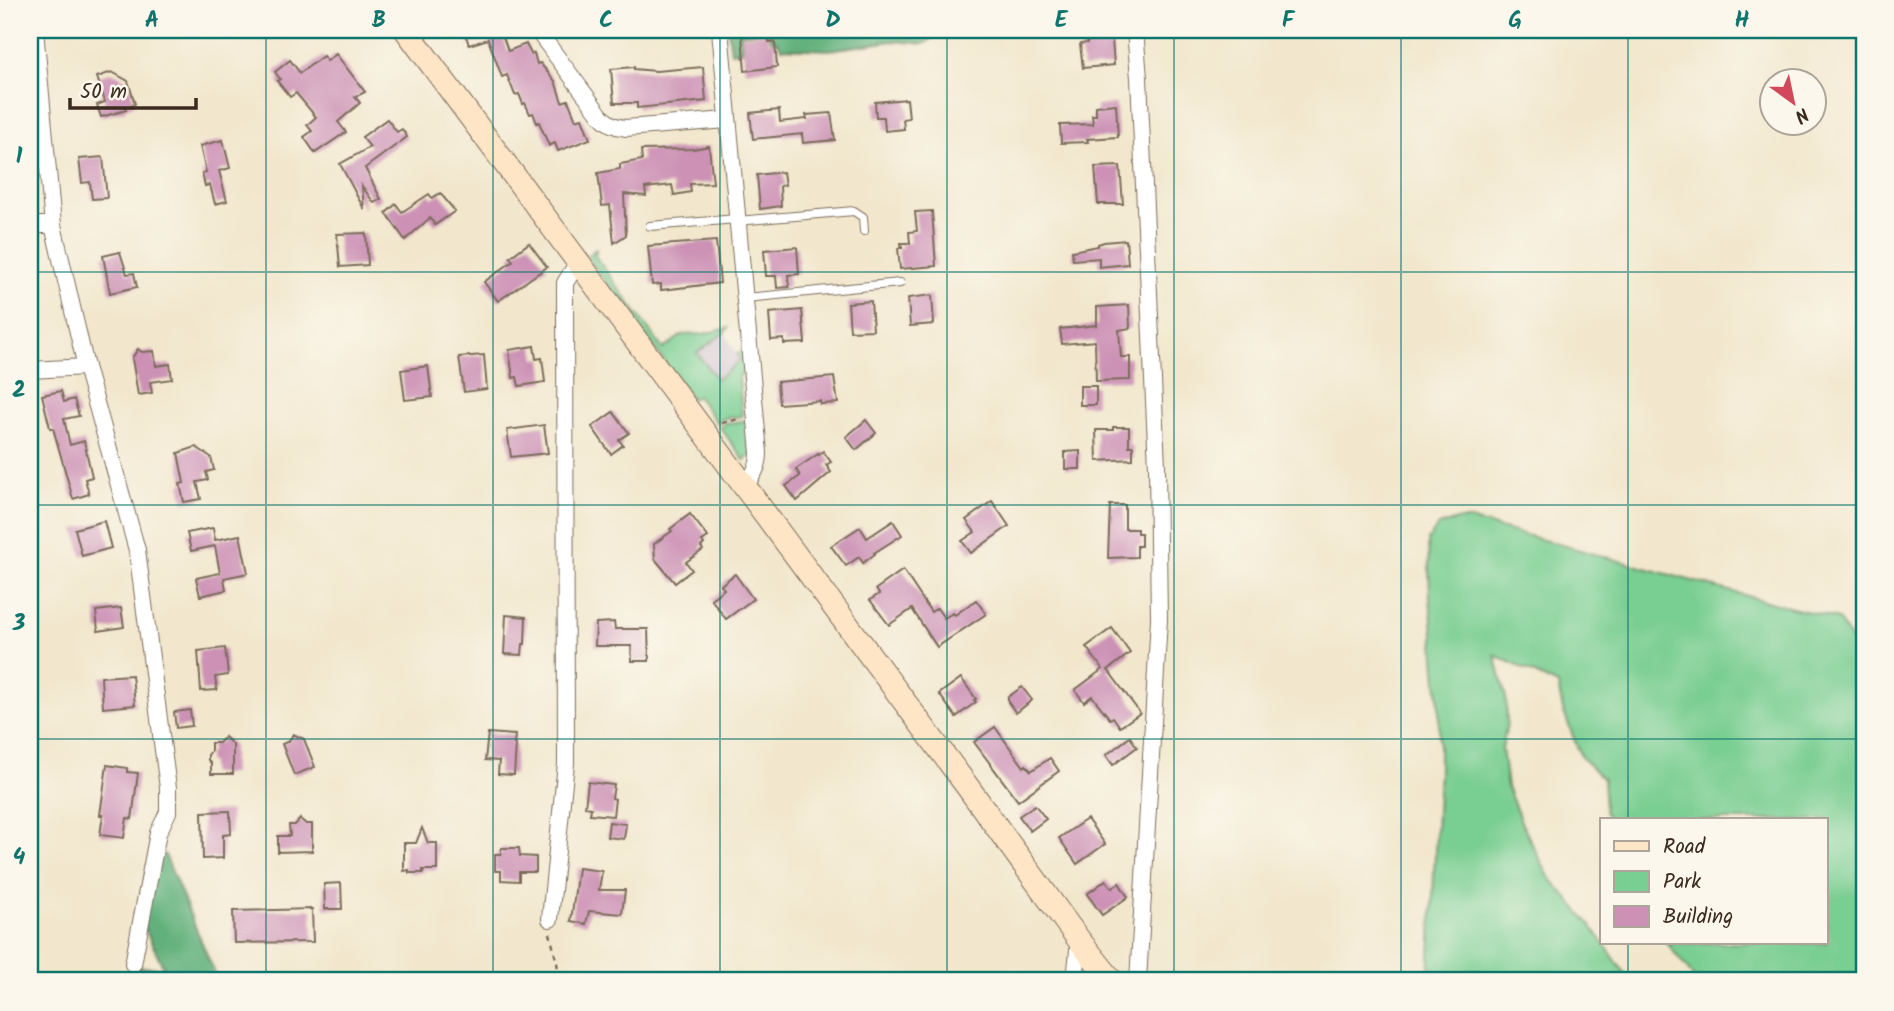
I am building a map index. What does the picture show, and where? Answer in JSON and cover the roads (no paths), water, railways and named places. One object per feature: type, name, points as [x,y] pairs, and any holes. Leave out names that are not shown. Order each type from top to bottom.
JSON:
[{"type":"street","points":[[35,30],[53,225],[86,368],[137,550],[168,788],[168,812],[158,833],[133,964]]},
{"type":"street","points":[[406,30],[1112,981]]},
{"type":"street","points":[[537,30],[601,116],[615,127],[727,120]]},
{"type":"street","points":[[719,30],[746,298],[759,463],[744,486]]},
{"type":"street","points":[[1135,30],[1157,466],[1159,619],[1138,981]]},
{"type":"street","points":[[30,225],[53,225]]},
{"type":"street","points":[[550,919],[566,763],[565,284],[578,261]]},
{"type":"street","points":[[30,370],[86,368]]},
{"type":"street","points":[[1075,981],[1079,940]]},
{"type":"lane","points":[[650,226],[854,211],[863,217],[864,231]]},
{"type":"lane","points":[[746,298],[900,283]]}]
